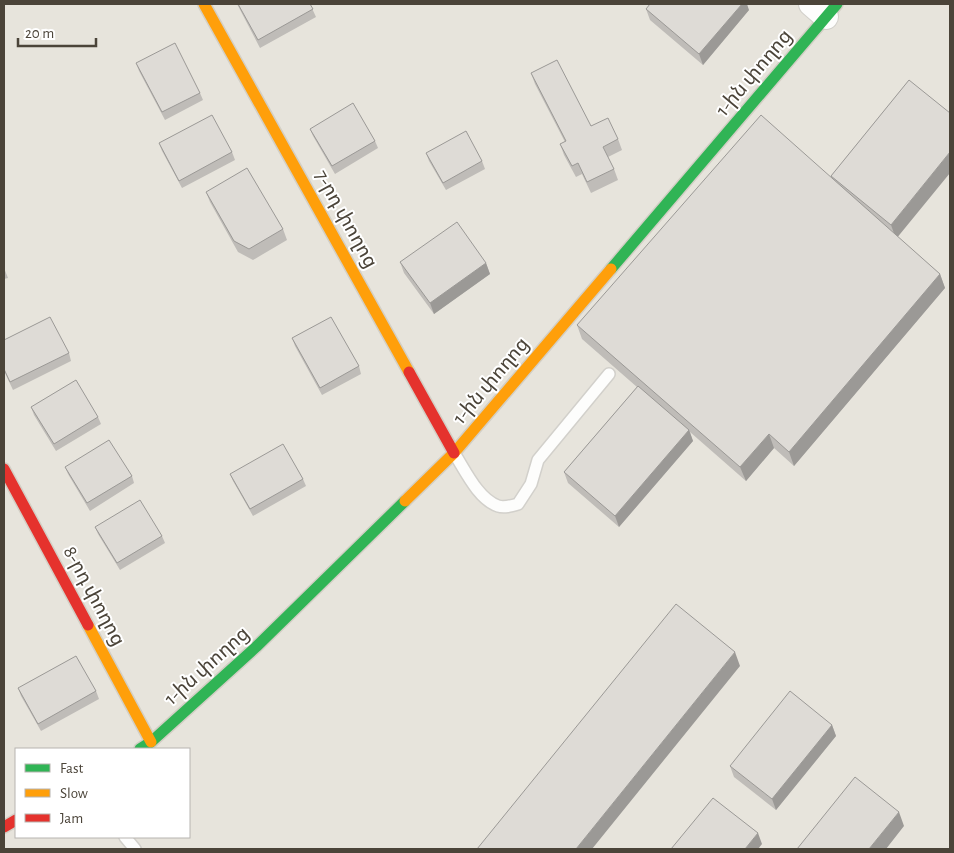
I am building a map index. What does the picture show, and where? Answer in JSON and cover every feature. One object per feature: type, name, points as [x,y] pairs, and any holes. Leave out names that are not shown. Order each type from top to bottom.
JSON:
[{"type":"main road","name":"7-րդ փողոց","points":[[204,4],[454,453]]},
{"type":"main road","name":"1-ին փողոց","points":[[142,748],[152,742],[256,647],[454,453],[825,8]]},
{"type":"main road","name":"8-րդ փողոց","points":[[4,469],[152,742]]},
{"type":"main road","points":[[4,827],[15,821]]},
{"type":"lane","points":[[454,453],[480,492],[496,505],[504,507],[518,504],[531,484],[538,460],[609,374]]},
{"type":"lane","points":[[126,838],[135,849]]},
{"type":"shaded area","points":[[4,4],[950,4],[950,849],[4,849]]},
{"type":"building","points":[[238,4],[310,4],[313,9],[258,40]]},
{"type":"building","points":[[650,4],[742,4],[699,54],[646,9]]},
{"type":"building","points":[[175,43],[200,93],[162,112],[136,63]]},
{"type":"building","points":[[557,60],[591,126],[608,118],[618,139],[603,147],[614,169],[587,182],[578,163],[572,166],[560,144],[566,141],[531,73]]},
{"type":"building","points":[[909,80],[950,113],[950,152],[891,225],[831,176]]},
{"type":"building","points":[[353,103],[375,141],[332,166],[310,129]]},
{"type":"building","points":[[212,115],[232,152],[179,181],[159,143]]},
{"type":"building","points":[[761,115],[940,274],[789,452],[769,434],[740,467],[577,325]]},
{"type":"building","points":[[466,131],[482,161],[443,183],[426,153]]},
{"type":"building","points":[[247,168],[283,229],[249,249],[234,241],[206,192]]},
{"type":"building","points":[[457,222],[486,263],[430,303],[400,262]]},
{"type":"building","points":[[50,317],[69,353],[10,382],[4,369],[4,340]]},
{"type":"building","points":[[331,317],[359,366],[320,388],[292,338]]},
{"type":"building","points":[[76,380],[98,417],[54,444],[31,407]]},
{"type":"building","points":[[638,386],[689,430],[615,516],[564,472]]},
{"type":"building","points":[[109,440],[132,476],[87,503],[65,467]]},
{"type":"building","points":[[283,444],[303,479],[250,509],[230,474]]},
{"type":"building","points":[[140,500],[162,536],[117,563],[95,527]]},
{"type":"building","points":[[676,604],[735,652],[576,849],[477,849]]},
{"type":"building","points":[[76,656],[96,691],[38,724],[18,688]]},
{"type":"building","points":[[790,691],[832,725],[772,799],[730,766]]},
{"type":"building","points":[[855,777],[899,812],[869,849],[797,849]]},
{"type":"building","points":[[713,798],[758,833],[745,849],[671,849]]},
{"type":"traffic: fast","points":[[611,269],[837,4]]},
{"type":"traffic: fast","points":[[142,748],[151,742],[256,647],[405,501]]},
{"type":"traffic: slow","points":[[204,4],[409,372]]},
{"type":"traffic: slow","points":[[405,501],[454,453],[611,269]]},
{"type":"traffic: slow","points":[[88,625],[151,742]]},
{"type":"traffic: jam","points":[[409,372],[454,453]]},
{"type":"traffic: jam","points":[[4,469],[88,625]]},
{"type":"traffic: jam","points":[[4,827],[15,821]]}]
